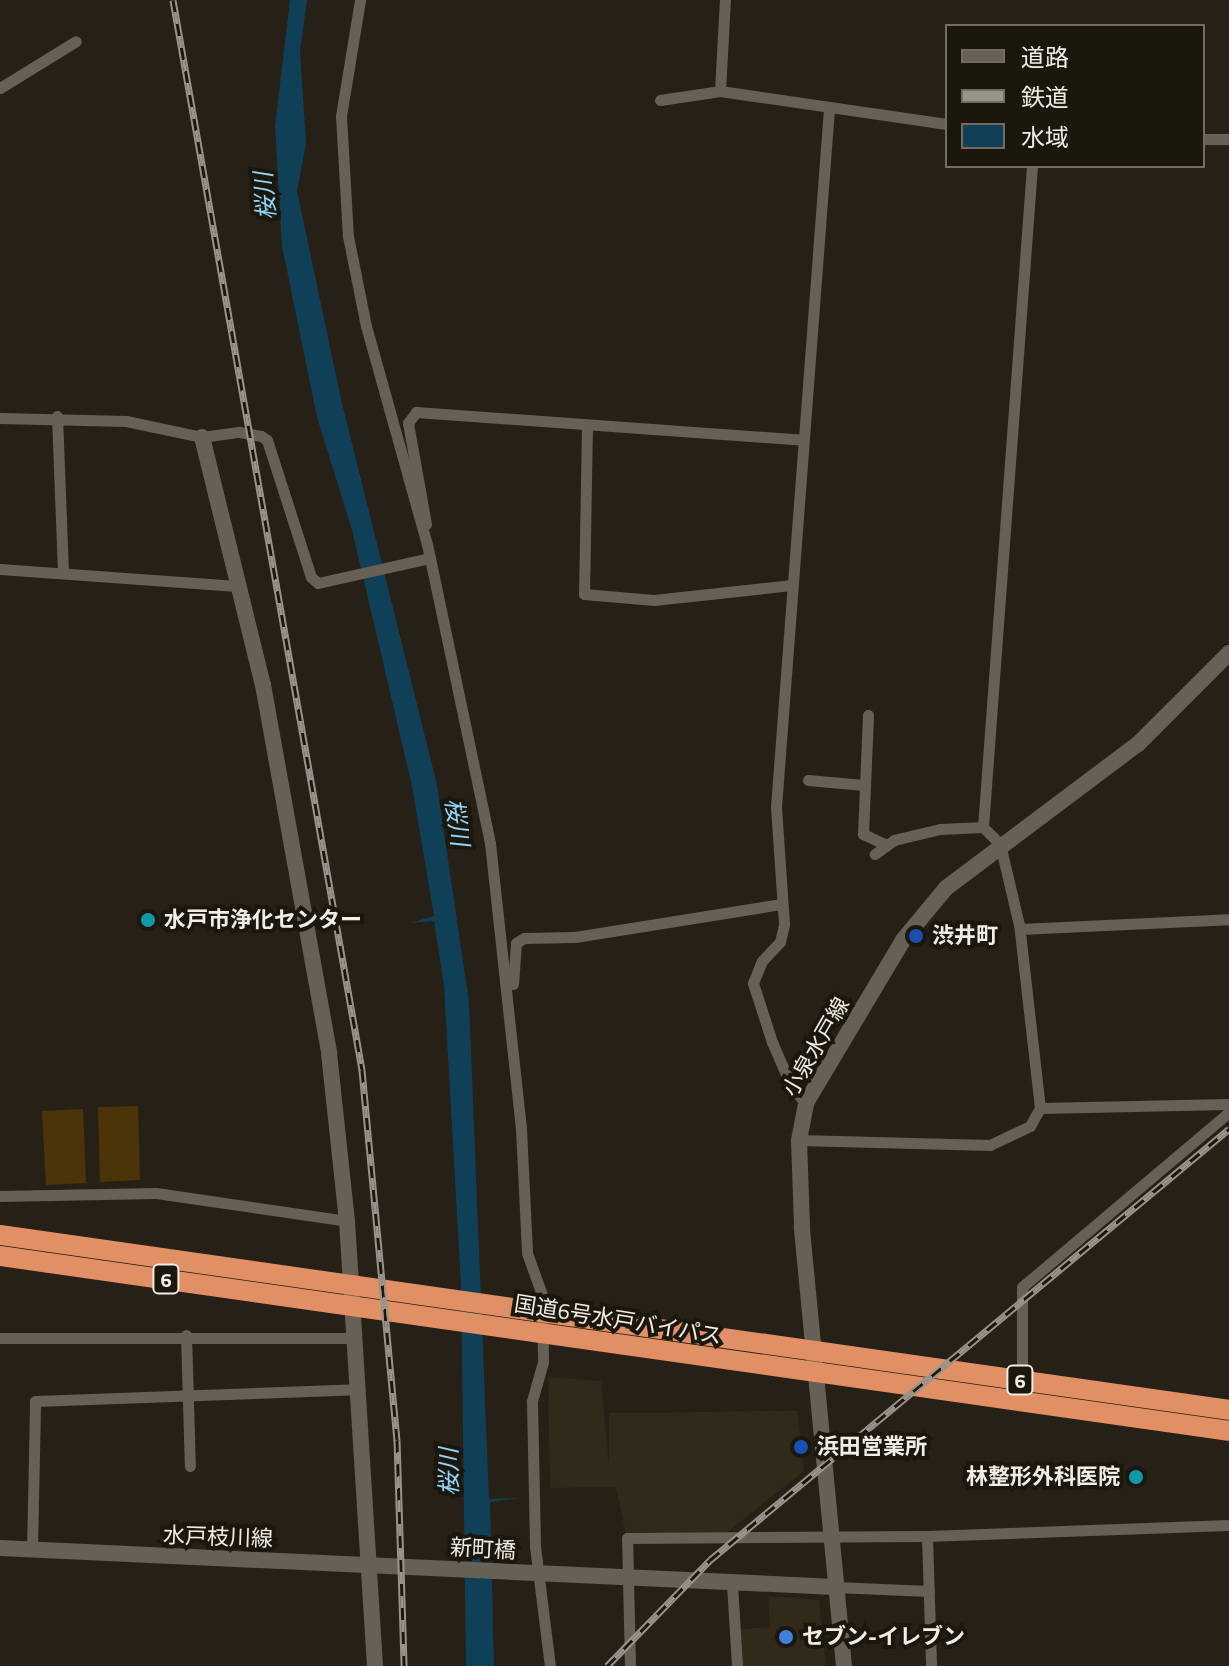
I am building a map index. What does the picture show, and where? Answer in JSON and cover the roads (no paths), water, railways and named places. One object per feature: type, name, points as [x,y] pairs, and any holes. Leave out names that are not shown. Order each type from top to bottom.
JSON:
[{"type":"highway","name":"国道6号水戸バイパス","points":[[0,1235],[331,1294]]},
{"type":"highway","name":"国道6号水戸バイパス","points":[[0,1256],[331,1294],[561,1326],[811,1351],[1229,1410]]},
{"type":"highway","name":"国道6号水戸バイパス","points":[[561,1326],[813,1374],[1229,1431]]},
{"type":"main road","points":[[202,437],[240,586],[314,949],[347,1221],[357,1389],[373,1564],[375,1666]]},
{"type":"main road","name":"小泉水戸線","points":[[844,1666],[811,1351],[799,1140],[806,1103],[912,926],[962,873],[1138,744],[1229,653]]},
{"type":"main road","name":"水戸枝川線","points":[[0,1548],[434,1569]]},
{"type":"main road","name":"新町橋","points":[[434,1569],[534,1574]]},
{"type":"main road","points":[[534,1574],[835,1587]]},
{"type":"street","points":[[360,0],[341,116],[348,236],[366,326],[427,544]]},
{"type":"street","points":[[720,91],[725,0]]},
{"type":"street","points":[[0,88],[76,41]]},
{"type":"street","points":[[660,100],[720,91],[796,99],[829,108],[945,124]]},
{"type":"street","points":[[806,1103],[792,1088],[753,983],[762,961],[780,942],[776,807],[829,108]]},
{"type":"street","points":[[1205,139],[1229,139]]},
{"type":"street","points":[[799,1140],[990,1145],[1030,1126],[1040,1108],[1020,929],[1000,844],[983,827],[1032,168]]},
{"type":"street","points":[[550,1666],[534,1574],[532,1401],[543,1362],[542,1295],[527,1253],[509,996],[490,843],[426,559],[427,544],[409,415],[803,440]]},
{"type":"street","points":[[0,418],[57,416],[126,421],[202,437],[239,432],[267,440],[311,577],[318,583],[426,559]]},
{"type":"street","points":[[57,416],[63,571]]},
{"type":"street","points":[[587,425],[584,594],[654,600],[792,585]]},
{"type":"street","points":[[0,569],[63,571],[240,586]]},
{"type":"street","points":[[868,715],[863,834],[887,845]]},
{"type":"street","points":[[808,780],[864,785]]},
{"type":"street","points":[[875,854],[887,845],[917,832],[983,827]]},
{"type":"street","points":[[509,996],[516,943],[524,938],[575,937],[780,904]]},
{"type":"street","points":[[1020,929],[1229,919]]},
{"type":"street","points":[[1040,1108],[1229,1104]]},
{"type":"street","points":[[1022,1381],[1022,1287],[1229,1112]]},
{"type":"street","points":[[0,1196],[156,1193],[347,1221]]},
{"type":"street","points":[[0,1338],[186,1335],[354,1338]]},
{"type":"street","points":[[186,1335],[190,1466]]},
{"type":"street","points":[[32,1550],[35,1401],[187,1392],[357,1389]]},
{"type":"street","points":[[630,1666],[627,1538],[927,1536],[1229,1525]]},
{"type":"street","points":[[927,1536],[931,1666]]},
{"type":"street","points":[[732,1584],[737,1666]]},
{"type":"street","points":[[835,1587],[929,1591]]},
{"type":"water","points":[[290,0],[307,0],[300,52],[306,143],[297,191],[341,399],[437,785],[469,1002],[489,1499],[520,1498],[490,1502],[494,1666],[466,1666],[461,1285],[444,986],[434,921],[410,923],[434,916],[412,786],[352,530],[317,417],[282,246],[275,126]]},
{"type":"railway","points":[[173,0],[362,1070],[397,1440],[404,1666]]},
{"type":"railway","points":[[607,1666],[710,1560],[1229,1129]]},
{"type":"place","name":"水戸市浄化センター","points":[[148,920]]},
{"type":"place","name":"渋井町","points":[[916,936]]},
{"type":"place","name":"浜田営業所","points":[[801,1447]]},
{"type":"place","name":"林整形外科医院","points":[[1136,1477]]},
{"type":"place","name":"セブン-イレブン","points":[[786,1637]]},
{"type":"water label","name":"桜川","points":[[265,196]]},
{"type":"water label","name":"桜川","points":[[457,822]]},
{"type":"water label","name":"桜川","points":[[449,1472]]}]
